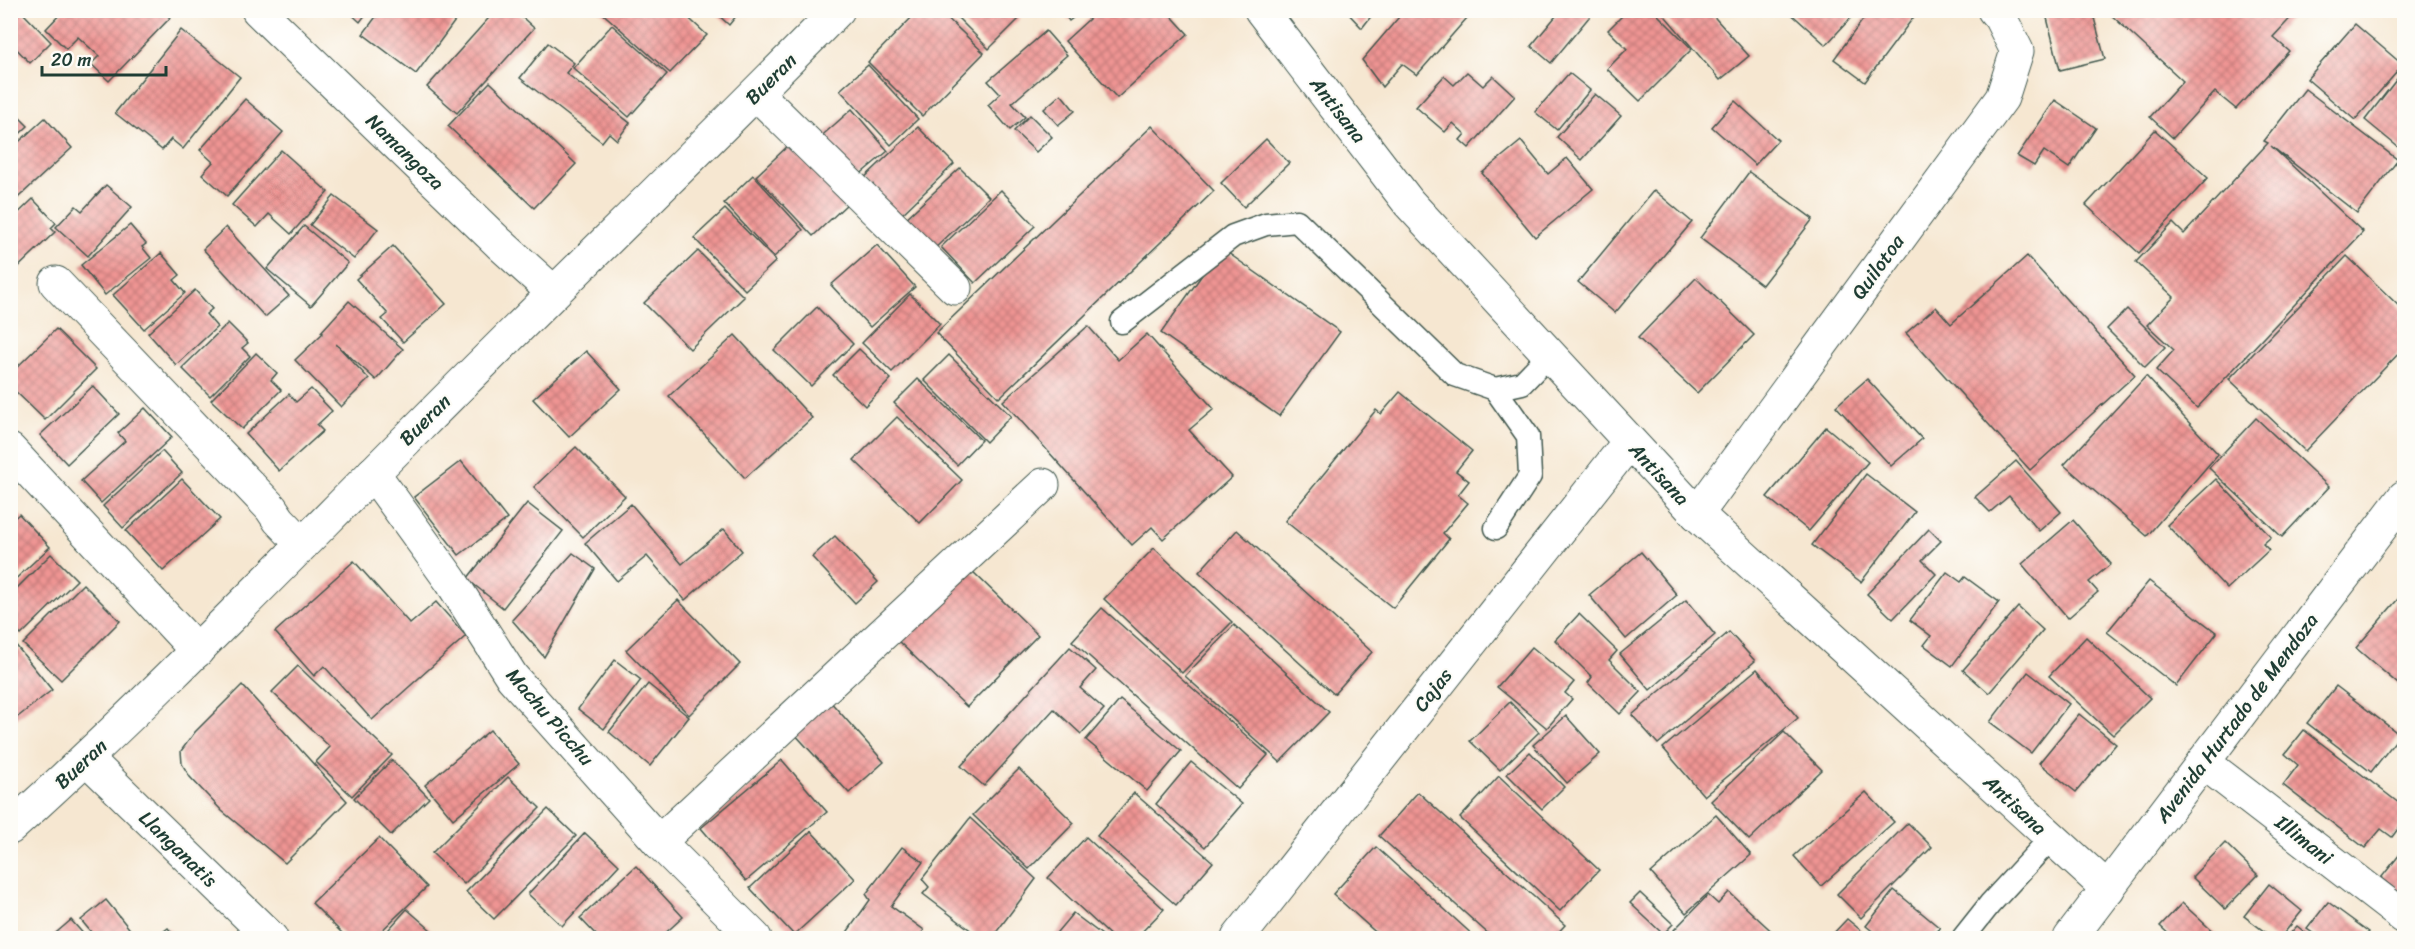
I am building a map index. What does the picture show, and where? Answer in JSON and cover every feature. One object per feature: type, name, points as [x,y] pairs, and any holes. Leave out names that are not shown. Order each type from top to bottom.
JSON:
[{"type":"street","name":"Namangoza","points":[[258,10],[499,243],[553,292]]},
{"type":"street","name":"Bueran","points":[[10,828],[87,759],[197,651],[553,292],[757,94],[838,10]]},
{"type":"street","name":"Antisana","points":[[1261,10],[1409,203],[1696,514],[2108,889]]},
{"type":"street","name":"Quilotoa","points":[[1696,514],[2002,98],[2017,51],[2000,17],[1994,10]]},
{"type":"street","points":[[757,94],[955,288]]},
{"type":"street","points":[[56,283],[271,508],[302,544]]},
{"type":"street","name":"Cajas","points":[[1238,939],[1629,442]]},
{"type":"street","points":[[10,450],[197,651]]},
{"type":"street","name":"Machu Picchu","points":[[373,473],[451,581],[512,676],[659,843],[755,939]]},
{"type":"street","points":[[659,843],[1043,485]]},
{"type":"street","name":"Avenida Hurtado de Mendoza","points":[[2070,939],[2404,497]]},
{"type":"street","name":"Llanganatis","points":[[87,759],[271,939]]},
{"type":"street","name":"Illimani","points":[[2203,762],[2404,917]]},
{"type":"lane","points":[[1122,322],[1233,236],[1266,224],[1297,221],[1455,375],[1495,389],[1522,383],[1549,355]]},
{"type":"lane","points":[[1495,389],[1528,436],[1530,476],[1497,528]]},
{"type":"lane","points":[[1963,939],[1990,904],[2051,838]]},
{"type":"building","points":[[10,10],[20,10],[51,42],[30,63],[10,42]]},
{"type":"building","points":[[64,10],[162,10],[170,18],[109,81],[91,64],[99,56],[78,37],[66,49],[46,29]]},
{"type":"building","points":[[347,10],[369,10],[360,22]]},
{"type":"building","points":[[381,10],[463,10],[416,74],[363,34]]},
{"type":"building","points":[[496,10],[514,10],[534,28],[457,113],[427,87]]},
{"type":"building","points":[[599,10],[680,10],[707,35],[670,73]]},
{"type":"building","points":[[713,10],[741,10],[729,25]]},
{"type":"building","points":[[919,10],[939,10],[984,53],[922,116],[868,62]]},
{"type":"building","points":[[950,10],[1013,10],[1020,18],[989,49]]},
{"type":"building","points":[[1061,10],[1083,10],[1069,21]]},
{"type":"building","points":[[1099,10],[1166,10],[1188,34],[1117,98],[1065,41]]},
{"type":"building","points":[[1345,10],[1376,10],[1362,28]]},
{"type":"building","points":[[1405,10],[1474,10],[1417,75],[1402,64],[1382,87],[1362,60]]},
{"type":"building","points":[[1561,10],[1595,10],[1551,63],[1531,46]]},
{"type":"building","points":[[1628,10],[1653,10],[1692,49],[1640,101],[1607,69],[1627,49],[1608,30]]},
{"type":"building","points":[[1660,10],[1708,10],[1749,56],[1720,80]]},
{"type":"building","points":[[1787,10],[1858,10],[1826,45]]},
{"type":"building","points":[[1870,10],[1919,10],[1865,82],[1834,59]]},
{"type":"building","points":[[2045,10],[2298,10],[2273,37],[2289,51],[2236,109],[2215,92],[2173,138],[2150,117],[2183,81],[2109,13],[2094,18],[2105,59],[2060,70]]},
{"type":"building","points":[[2355,24],[2403,65],[2355,120],[2307,79]]},
{"type":"building","points":[[612,25],[667,74],[629,117],[573,68]]},
{"type":"building","points":[[181,30],[240,77],[183,149],[171,139],[162,150],[115,113]]},
{"type":"building","points":[[1046,31],[1067,55],[1012,103],[1025,117],[1010,130],[988,105],[1000,94],[988,81]]},
{"type":"building","points":[[548,43],[574,63],[566,73],[630,123],[617,140],[609,133],[602,142],[520,78]]},
{"type":"building","points":[[868,65],[918,119],[891,145],[840,90]]},
{"type":"building","points":[[1467,72],[1483,86],[1493,76],[1515,96],[1469,148],[1460,140],[1465,134],[1453,123],[1445,132],[1416,107],[1444,76],[1454,85]]},
{"type":"building","points":[[1569,73],[1590,90],[1557,130],[1535,112]]},
{"type":"building","points":[[2400,75],[2404,79],[2404,152],[2365,120]]},
{"type":"building","points":[[490,82],[576,164],[534,208],[448,126]]},
{"type":"building","points":[[2305,89],[2398,160],[2357,213],[2271,146],[2363,232],[2197,408],[2156,370],[2174,350],[2147,325],[2174,297],[2136,262],[2173,223],[2184,234],[2268,143],[2264,141]]},
{"type":"building","points":[[1061,94],[1075,111],[1058,125],[1044,109]]},
{"type":"building","points":[[1595,94],[1621,116],[1582,160],[1557,137]]},
{"type":"building","points":[[245,99],[283,132],[227,196],[202,174],[213,162],[200,150]]},
{"type":"building","points":[[2055,100],[2096,128],[2069,168],[2044,151],[2034,166],[2017,156]]},
{"type":"building","points":[[1735,101],[1778,140],[1755,165],[1712,127]]},
{"type":"building","points":[[10,108],[28,126],[10,143]]},
{"type":"building","points":[[852,109],[888,151],[852,181],[817,140]]},
{"type":"building","points":[[1030,115],[1052,137],[1036,152],[1014,131]]},
{"type":"building","points":[[45,118],[72,148],[10,205],[10,150]]},
{"type":"building","points":[[1152,126],[1214,191],[999,398],[936,333]]},
{"type":"building","points":[[918,127],[954,164],[898,218],[862,180]]},
{"type":"building","points":[[2155,130],[2208,178],[2139,253],[2086,205]]},
{"type":"building","points":[[1266,139],[1289,163],[1244,207],[1221,183]]},
{"type":"building","points":[[1521,141],[1548,174],[1567,158],[1593,189],[1535,237],[1482,173]]},
{"type":"building","points":[[790,144],[847,204],[813,236],[756,176]]},
{"type":"building","points":[[281,150],[328,192],[291,234],[269,214],[257,227],[232,205]]},
{"type":"building","points":[[960,168],[989,197],[932,251],[903,221]]},
{"type":"building","points":[[1749,172],[1813,219],[1762,285],[1700,238]]},
{"type":"building","points":[[753,175],[803,230],[774,257],[724,203]]},
{"type":"building","points":[[106,185],[132,207],[88,256],[56,227],[76,206],[82,211]]},
{"type":"building","points":[[1001,190],[1035,226],[975,283],[941,247]]},
{"type":"building","points":[[1654,190],[1692,222],[1615,313],[1578,282]]},
{"type":"building","points":[[334,196],[378,229],[354,259],[310,225]]},
{"type":"building","points":[[33,199],[56,223],[51,228],[55,232],[10,275],[10,221]]},
{"type":"building","points":[[725,209],[776,261],[745,290],[694,238]]},
{"type":"building","points":[[130,225],[146,244],[142,247],[151,258],[105,295],[81,265]]},
{"type":"building","points":[[304,226],[348,263],[311,306],[267,269]]},
{"type":"building","points":[[226,227],[289,296],[265,317],[203,249]]},
{"type":"building","points":[[877,245],[915,287],[870,327],[831,285]]},
{"type":"building","points":[[393,246],[446,304],[403,342],[382,319],[388,314],[356,279]]},
{"type":"building","points":[[1221,248],[1340,332],[1279,416],[1161,333]]},
{"type":"building","points":[[698,251],[744,297],[690,349],[644,303]]},
{"type":"building","points":[[161,253],[180,275],[174,280],[185,293],[144,329],[113,295]]},
{"type":"building","points":[[2027,256],[2135,375],[2030,470],[1906,333],[1936,307],[1951,324]]},
{"type":"building","points":[[2347,256],[2404,311],[2404,348],[2305,451],[2229,379]]},
{"type":"building","points":[[1696,278],[1754,335],[1697,393],[1638,338]]},
{"type":"building","points":[[195,290],[212,309],[206,314],[217,327],[176,365],[148,333]]},
{"type":"building","points":[[910,294],[940,324],[892,372],[862,343]]},
{"type":"building","points":[[349,301],[403,349],[376,380],[336,344],[369,379],[341,407],[295,360],[323,333],[321,332]]},
{"type":"building","points":[[817,307],[853,344],[811,386],[774,350]]},
{"type":"building","points":[[2127,309],[2165,347],[2145,367],[2107,329]]},
{"type":"building","points":[[228,323],[248,343],[242,348],[250,356],[210,396],[182,368]]},
{"type":"building","points":[[1088,326],[1118,360],[1147,334],[1214,409],[1189,430],[1232,477],[1163,539],[1152,527],[1132,545],[1003,401]]},
{"type":"building","points":[[56,329],[96,369],[45,420],[10,386],[10,374]]},
{"type":"building","points":[[735,335],[812,418],[745,478],[669,396]]},
{"type":"building","points":[[859,349],[891,379],[865,406],[833,375]]},
{"type":"building","points":[[586,351],[621,389],[569,437],[533,399]]},
{"type":"building","points":[[256,353],[277,373],[271,380],[281,390],[242,429],[211,400]]},
{"type":"building","points":[[949,355],[1011,416],[986,442],[924,380]]},
{"type":"building","points":[[2146,376],[2218,454],[2147,536],[2064,465]]},
{"type":"building","points":[[918,379],[981,440],[957,465],[894,403]]},
{"type":"building","points":[[1867,379],[1922,439],[1891,466],[1836,406]]},
{"type":"building","points":[[93,386],[119,414],[67,464],[40,435]]},
{"type":"building","points":[[311,389],[332,411],[317,425],[323,431],[279,471],[246,434],[289,394],[296,402]]},
{"type":"building","points":[[1400,392],[1472,451],[1456,471],[1469,481],[1458,495],[1468,503],[1443,533],[1449,539],[1393,608],[1285,521],[1376,410],[1381,414]]},
{"type":"building","points":[[145,408],[172,437],[101,503],[81,481],[125,441],[118,433]]},
{"type":"building","points":[[897,417],[962,480],[920,523],[854,460]]},
{"type":"building","points":[[2256,418],[2329,487],[2282,537],[2209,468]]},
{"type":"building","points":[[1826,427],[1868,462],[1809,531],[1767,497]]},
{"type":"building","points":[[576,447],[625,496],[583,537],[534,487]]},
{"type":"building","points":[[162,451],[182,473],[123,528],[103,506]]},
{"type":"building","points":[[461,461],[507,519],[459,555],[414,497]]},
{"type":"building","points":[[2016,461],[2061,512],[2039,531],[2009,496],[1990,512],[1975,497]]},
{"type":"building","points":[[1866,474],[1915,512],[1861,582],[1812,545]]},
{"type":"building","points":[[182,479],[220,519],[163,571],[126,531]]},
{"type":"building","points":[[2216,479],[2271,537],[2263,544],[2269,550],[2227,589],[2167,525]]},
{"type":"building","points":[[527,503],[563,531],[503,608],[467,579]]},
{"type":"building","points":[[631,504],[682,564],[724,529],[742,551],[685,600],[647,556],[617,581],[585,543]]},
{"type":"building","points":[[19,514],[50,547],[10,584],[10,522]]},
{"type":"building","points":[[2073,520],[2111,564],[2089,582],[2098,592],[2068,618],[2022,564]]},
{"type":"building","points":[[1929,529],[1941,541],[1922,560],[1936,574],[1893,619],[1867,594]]},
{"type":"building","points":[[1237,530],[1372,652],[1334,694],[1199,572]]},
{"type":"building","points":[[835,536],[878,582],[855,603],[812,557]]},
{"type":"building","points":[[1154,548],[1232,622],[1182,673],[1104,599]]},
{"type":"building","points":[[1641,552],[1677,595],[1626,639],[1589,595]]},
{"type":"building","points":[[573,553],[595,569],[544,657],[512,620]]},
{"type":"building","points":[[51,554],[77,580],[21,635],[10,625],[10,595]]},
{"type":"building","points":[[354,561],[410,624],[436,602],[466,636],[372,720],[324,666],[314,676],[275,632]]},
{"type":"building","points":[[968,567],[1038,635],[967,707],[897,640]]},
{"type":"building","points":[[1947,572],[1961,582],[1965,577],[1999,602],[1952,666],[1924,645],[1931,636],[1910,620]]},
{"type":"building","points":[[2149,581],[2217,633],[2176,686],[2107,632]]},
{"type":"building","points":[[83,584],[120,621],[61,680],[23,644]]},
{"type":"building","points":[[2404,592],[2404,689],[2356,648]]},
{"type":"building","points":[[678,600],[740,664],[689,715],[626,650]]},
{"type":"building","points":[[1686,600],[1715,635],[1650,690],[1620,654]]},
{"type":"building","points":[[2018,607],[2043,630],[1989,693],[1963,670]]},
{"type":"building","points":[[1102,608],[1268,755],[1238,789],[1072,641]]},
{"type":"building","points":[[1579,614],[1617,651],[1609,660],[1641,692],[1620,714],[1588,683],[1592,677],[1555,640]]},
{"type":"building","points":[[1234,625],[1329,712],[1280,762],[1185,676]]},
{"type":"building","points":[[1729,632],[1755,661],[1658,744],[1632,715]]},
{"type":"building","points":[[2086,637],[2150,698],[2113,735],[2049,676]]},
{"type":"building","points":[[10,638],[52,690],[10,723]]},
{"type":"building","points":[[1070,647],[1096,670],[1080,688],[1104,709],[1081,734],[1054,709],[984,786],[961,766]]},
{"type":"building","points":[[1532,647],[1574,682],[1565,693],[1572,699],[1547,728],[1497,687]]},
{"type":"building","points":[[615,660],[641,680],[604,729],[578,709]]},
{"type":"building","points":[[298,666],[392,755],[352,796],[316,762],[330,747],[272,692]]},
{"type":"building","points":[[1757,669],[1798,718],[1704,796],[1663,748]]},
{"type":"building","points":[[2028,672],[2069,704],[2031,753],[1990,722]]},
{"type":"building","points":[[648,684],[689,717],[650,766],[609,732]]},
{"type":"building","points":[[242,685],[347,801],[285,863],[222,811],[190,777],[182,764],[181,751],[195,732]]},
{"type":"building","points":[[2336,686],[2400,735],[2371,772],[2307,723]]},
{"type":"building","points":[[828,699],[884,762],[849,793],[792,731]]},
{"type":"building","points":[[1120,700],[1181,751],[1147,791],[1086,740]]},
{"type":"building","points":[[1510,702],[1539,732],[1500,770],[1470,741]]},
{"type":"building","points":[[2079,714],[2116,744],[2076,792],[2039,763]]},
{"type":"building","points":[[1566,716],[1600,754],[1567,783],[1533,745]]},
{"type":"building","points":[[490,730],[519,764],[453,819],[425,785]]},
{"type":"building","points":[[2304,730],[2404,807],[2404,821],[2392,837],[2381,829],[2365,848],[2283,785],[2298,765],[2285,754]]},
{"type":"building","points":[[1784,732],[1822,770],[1749,840],[1711,801]]},
{"type":"building","points":[[1530,752],[1564,787],[1542,809],[1507,774]]},
{"type":"building","points":[[392,760],[429,798],[391,835],[354,798]]},
{"type":"building","points":[[782,760],[827,812],[746,881],[701,828]]},
{"type":"building","points":[[1191,762],[1242,804],[1205,847],[1156,804]]},
{"type":"building","points":[[1019,769],[1074,823],[1029,869],[973,815]]},
{"type":"building","points":[[1499,776],[1599,870],[1560,911],[1460,818]]},
{"type":"building","points":[[508,777],[540,808],[464,884],[432,853]]},
{"type":"building","points":[[1418,792],[1565,925],[1553,938],[1493,938],[1379,836]]},
{"type":"building","points":[[1866,792],[1894,822],[1821,886],[1794,856]]},
{"type":"building","points":[[1134,793],[1213,862],[1176,905],[1097,836]]},
{"type":"building","points":[[548,809],[576,836],[494,919],[466,892]]},
{"type":"building","points":[[1716,815],[1751,855],[1686,913],[1651,873]]},
{"type":"building","points":[[970,818],[1036,879],[992,938],[981,938],[923,894],[929,887],[922,879]]},
{"type":"building","points":[[1908,823],[1932,847],[1861,918],[1837,894]]},
{"type":"building","points":[[811,831],[855,879],[794,935],[750,888]]},
{"type":"building","points":[[585,833],[619,865],[562,926],[528,894]]},
{"type":"building","points":[[1086,837],[1164,909],[1136,938],[1113,938],[1048,878]]},
{"type":"building","points":[[379,838],[427,887],[374,938],[347,938],[312,903]]},
{"type":"building","points":[[2225,843],[2258,875],[2225,909],[2192,877]]},
{"type":"building","points":[[902,847],[923,862],[891,906],[924,930],[918,938],[843,938],[870,900],[866,894]]},
{"type":"building","points":[[1376,847],[1476,938],[1382,938],[1333,894]]},
{"type":"building","points":[[2404,849],[2404,896],[2381,878]]},
{"type":"building","points":[[636,866],[683,917],[660,938],[599,938],[580,918]]},
{"type":"building","points":[[2269,884],[2302,911],[2280,938],[2273,938],[2244,916]]},
{"type":"building","points":[[1894,890],[1940,928],[1932,938],[1881,938],[1866,926]]},
{"type":"building","points":[[1729,892],[1779,938],[1683,938],[1674,930],[1708,895],[1718,904]]},
{"type":"building","points":[[1640,893],[1673,924],[1663,934],[1630,903]]},
{"type":"building","points":[[106,900],[137,938],[96,938],[81,920]]},
{"type":"building","points":[[2328,902],[2369,932],[2363,938],[2320,938],[2307,929]]},
{"type":"building","points":[[2182,903],[2220,938],[2173,938],[2160,926]]},
{"type":"building","points":[[407,909],[440,938],[381,938]]},
{"type":"building","points":[[1073,913],[1106,938],[1052,938]]},
{"type":"building","points":[[1847,919],[1870,938],[1829,938]]},
{"type":"building","points":[[71,920],[87,938],[50,938]]},
{"type":"building","points":[[2297,926],[2312,938],[2286,938]]},
{"type":"building","points":[[168,928],[176,938],[155,938]]}]
